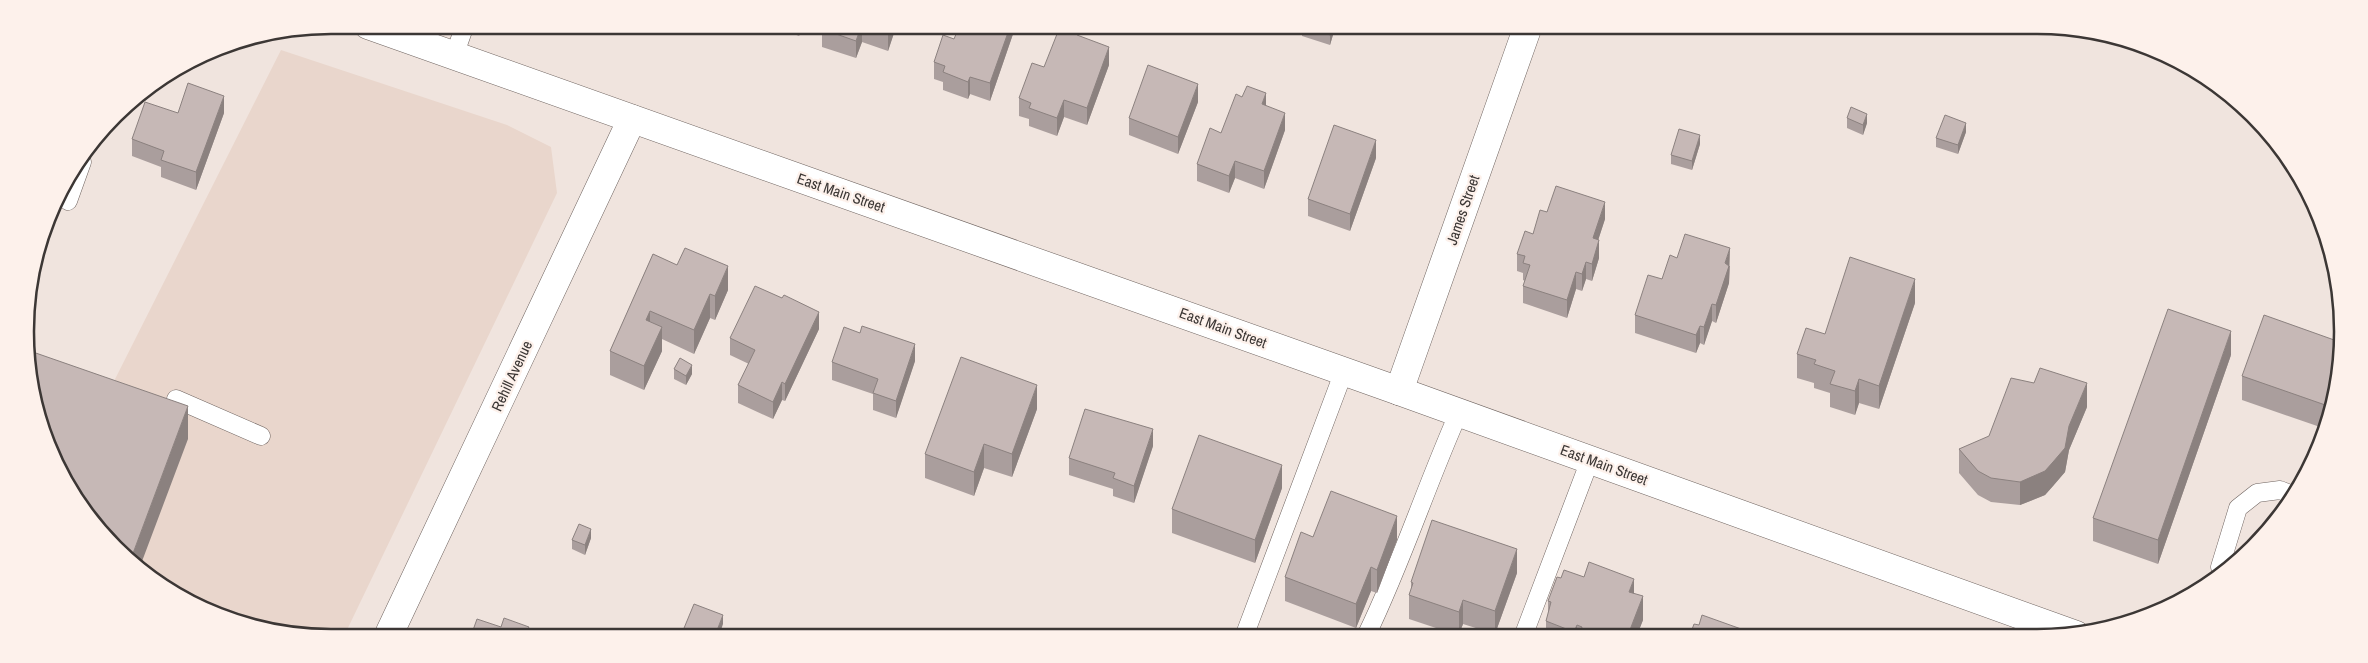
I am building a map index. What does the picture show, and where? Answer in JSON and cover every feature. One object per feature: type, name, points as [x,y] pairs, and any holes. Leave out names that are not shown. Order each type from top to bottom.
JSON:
[{"type":"street","name":"East Main Street","points":[[393,34],[1459,412],[2059,629]]},
{"type":"street","name":"James Street","points":[[1399,391],[1525,34]]},
{"type":"street","name":"Rehill Avenue","points":[[391,629],[632,119]]},
{"type":"lane","points":[[454,56],[463,34]]},
{"type":"lane","points":[[68,200],[75,182]]},
{"type":"lane","points":[[1247,629],[1344,371]]},
{"type":"lane","points":[[176,398],[261,436]]},
{"type":"lane","points":[[1369,629],[1390,585],[1439,456],[1459,412]]},
{"type":"lane","points":[[1526,629],[1590,460]]},
{"type":"lane","points":[[2220,566],[2238,508],[2257,493],[2280,490],[2287,493]]},
{"type":"shaded area","points":[[281,50],[507,125],[551,147],[557,193],[347,629],[312,629],[273,624],[218,607],[166,579],[150,568],[121,542],[95,513],[64,463],[44,409],[37,374],[105,399]]},
{"type":"building","points":[[836,34],[858,34],[856,41]]},
{"type":"building","points":[[956,34],[1008,34],[990,83],[970,77],[968,82],[943,72],[945,66],[934,62],[943,35],[954,39]]},
{"type":"building","points":[[1057,34],[1077,34],[1109,47],[1087,108],[1064,100],[1057,118],[1029,108],[1031,103],[1019,98],[1032,63],[1044,67]]},
{"type":"building","points":[[1148,65],[1198,84],[1178,137],[1129,118]]},
{"type":"building","points":[[188,83],[224,96],[196,172],[161,160],[164,151],[132,139],[145,102],[178,113]]},
{"type":"building","points":[[1247,86],[1266,93],[1262,104],[1285,113],[1264,171],[1235,161],[1229,176],[1197,164],[1210,128],[1221,133],[1236,94],[1242,97]]},
{"type":"building","points":[[1851,107],[1867,114],[1863,125],[1847,118]]},
{"type":"building","points":[[1945,115],[1966,123],[1958,145],[1936,138]]},
{"type":"building","points":[[1334,125],[1376,140],[1350,214],[1308,199]]},
{"type":"building","points":[[1679,129],[1700,135],[1692,161],[1671,155]]},
{"type":"building","points":[[1556,186],[1605,202],[1593,238],[1599,240],[1592,264],[1586,262],[1582,274],[1576,272],[1567,300],[1523,286],[1530,265],[1523,263],[1525,256],[1517,254],[1525,231],[1533,234],[1540,210],[1547,212]]},
{"type":"building","points":[[1685,234],[1730,248],[1725,263],[1729,266],[1716,305],[1712,304],[1704,327],[1700,326],[1696,335],[1635,315],[1648,275],[1662,279],[1670,255],[1677,258]]},
{"type":"building","points":[[685,248],[728,266],[715,296],[710,294],[694,330],[650,311],[646,320],[662,327],[644,366],[610,351],[653,254],[677,265]]},
{"type":"building","points":[[1850,257],[1915,279],[1879,386],[1859,379],[1855,391],[1830,384],[1835,371],[1814,364],[1816,360],[1797,354],[1806,328],[1825,334]]},
{"type":"building","points":[[755,286],[782,298],[784,295],[819,312],[785,384],[782,382],[773,402],[738,385],[755,350],[730,338]]},
{"type":"building","points":[[2168,309],[2231,331],[2158,540],[2093,518]]},
{"type":"building","points":[[2264,315],[2334,340],[2332,370],[2325,405],[2242,376]]},
{"type":"building","points":[[862,326],[915,344],[896,401],[873,393],[878,379],[832,362],[844,327],[860,333]]},
{"type":"building","points":[[34,352],[188,406],[133,553],[95,513],[64,463],[44,409],[39,390]]},
{"type":"building","points":[[961,357],[1037,385],[1012,454],[984,444],[974,472],[925,454]]},
{"type":"building","points":[[680,358],[692,365],[686,376],[674,369]]},
{"type":"building","points":[[2040,368],[2087,383],[2069,426],[2065,448],[2045,471],[2020,482],[1991,478],[1978,471],[1959,449],[1989,436],[2011,378],[2034,383]]},
{"type":"building","points":[[1085,409],[1153,429],[1134,486],[1113,478],[1115,473],[1069,458]]},
{"type":"building","points":[[1199,435],[1282,465],[1255,540],[1172,509]]},
{"type":"building","points":[[1331,491],[1397,516],[1377,570],[1371,567],[1356,604],[1285,577],[1301,532],[1313,537]]},
{"type":"building","points":[[1432,520],[1517,549],[1495,611],[1463,600],[1459,612],[1409,595],[1413,583],[1411,582]]},
{"type":"building","points":[[579,524],[591,529],[585,545],[572,540]]},
{"type":"building","points":[[1589,562],[1634,579],[1629,592],[1643,596],[1630,629],[1582,629],[1582,627],[1577,625],[1575,629],[1566,629],[1546,621],[1551,602],[1548,601],[1557,577],[1561,578],[1564,570],[1584,577]]},
{"type":"building","points":[[694,604],[723,615],[718,629],[684,629]]},
{"type":"building","points":[[1702,615],[1741,629],[1692,629],[1694,624],[1699,625]]},
{"type":"building","points":[[504,618],[529,627],[528,629],[473,629],[477,619],[501,627]]}]
